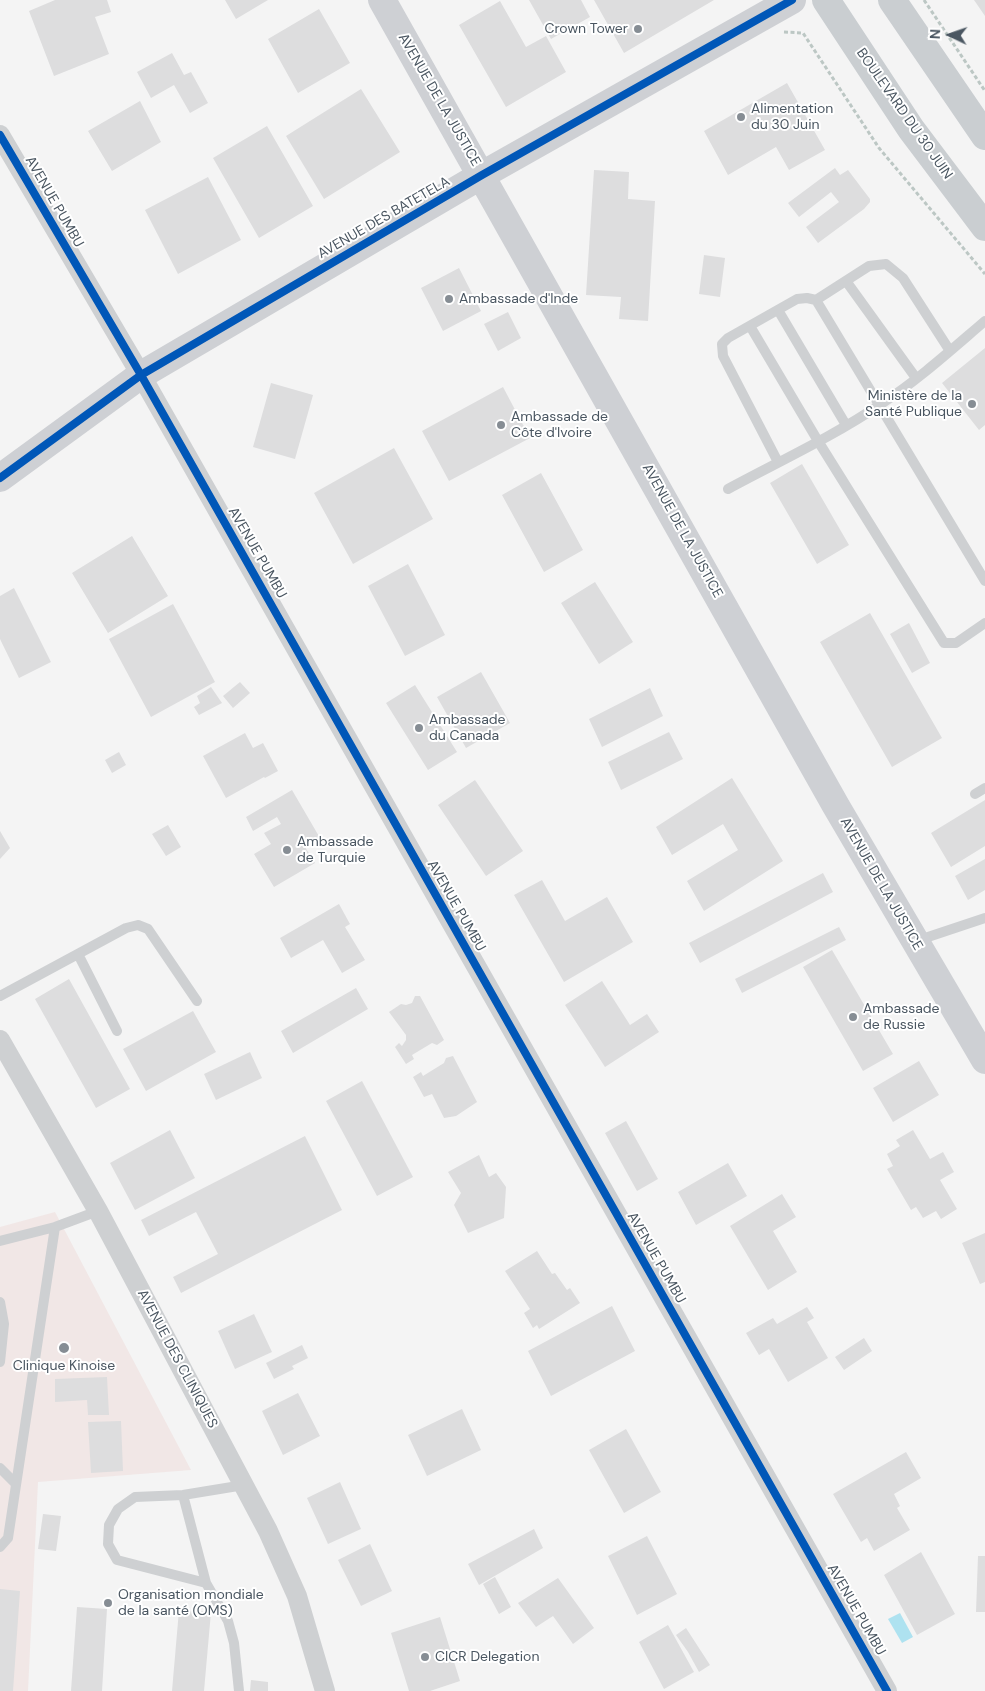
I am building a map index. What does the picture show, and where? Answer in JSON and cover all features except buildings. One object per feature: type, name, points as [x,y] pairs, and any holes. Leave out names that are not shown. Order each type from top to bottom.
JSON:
[{"type":"main road","name":"AVENUE DE LA JUSTICE","points":[[382,0],[836,806],[985,1060]]},
{"type":"main road","name":"AVENUE DES BATETELA","points":[[0,478],[141,375],[482,175],[792,0]]},
{"type":"main road","name":"BOULEVARD DU 30 JUIN","points":[[826,0],[911,129],[985,227]]},
{"type":"main road","points":[[892,0],[984,133]]},
{"type":"street","name":"AVENUE PUMBU","points":[[0,135],[141,375],[887,1691]]},
{"type":"street","name":"AVENUE DES CLINIQUES","points":[[0,1040],[98,1211],[268,1531],[297,1596],[325,1691]]},
{"type":"lane","points":[[778,462],[722,356],[722,344],[728,338],[798,299],[816,300],[869,266],[886,264],[903,278],[950,351]]},
{"type":"lane","points":[[846,281],[916,378]]},
{"type":"lane","points":[[816,300],[985,581]]},
{"type":"lane","points":[[778,310],[846,425]]},
{"type":"lane","points":[[728,489],[818,441],[880,405],[950,351],[985,321]]},
{"type":"lane","points":[[750,326],[818,441],[944,643],[956,643],[985,623]]},
{"type":"lane","points":[[975,794],[985,788]]},
{"type":"lane","points":[[915,942],[985,918]]},
{"type":"lane","points":[[0,996],[126,928],[138,925],[148,929],[197,1001]]},
{"type":"lane","points":[[78,954],[117,1031]]},
{"type":"lane","points":[[0,1241],[55,1227],[98,1211]]},
{"type":"lane","points":[[0,1547],[8,1538],[55,1227]]},
{"type":"lane","points":[[0,1302],[4,1324],[0,1362]]},
{"type":"lane","points":[[0,1468],[16,1484]]},
{"type":"lane","points":[[206,1583],[116,1560],[108,1544],[109,1525],[118,1508],[136,1497],[183,1495],[244,1485]]},
{"type":"lane","points":[[183,1495],[206,1583],[228,1621],[230,1628],[234,1643],[238,1691]]},
{"type":"path","points":[[924,0],[985,91]]},
{"type":"path","points":[[782,32],[803,33],[879,148],[985,274]]},
{"type":"shaded area","name":"Clinique Kinoise","points":[[55,1212],[191,1470],[38,1482],[28,1691],[0,1691],[0,1227]]},
{"type":"water","points":[[900,1613],[913,1637],[902,1643],[888,1619]]},
{"type":"cycle path","points":[[0,478],[141,375],[482,175],[792,0]]},
{"type":"cycle path","points":[[0,135],[141,375],[887,1691]]},
{"type":"place","name":"Crown Tower","points":[[638,29]]},
{"type":"place","name":"Alimentation du 30 Juin","points":[[741,117]]},
{"type":"place","name":"Ambassade d'Inde","points":[[449,299]]},
{"type":"place","name":"Ministère de la Santé Publique","points":[[972,404]]},
{"type":"place","name":"Ambassade de Côte d'Ivoire","points":[[501,425]]},
{"type":"place","name":"Ambassade du Canada","points":[[419,728]]},
{"type":"place","name":"Ambassade de Turquie","points":[[287,850]]},
{"type":"place","name":"Ambassade de Russie","points":[[853,1017]]},
{"type":"place","name":"Clinique Kinoise","points":[[64,1348]]},
{"type":"place","name":"Organisation mondiale de la santé (OMS)","points":[[108,1603]]},
{"type":"place","name":"CICR Delegation","points":[[425,1657]]}]
